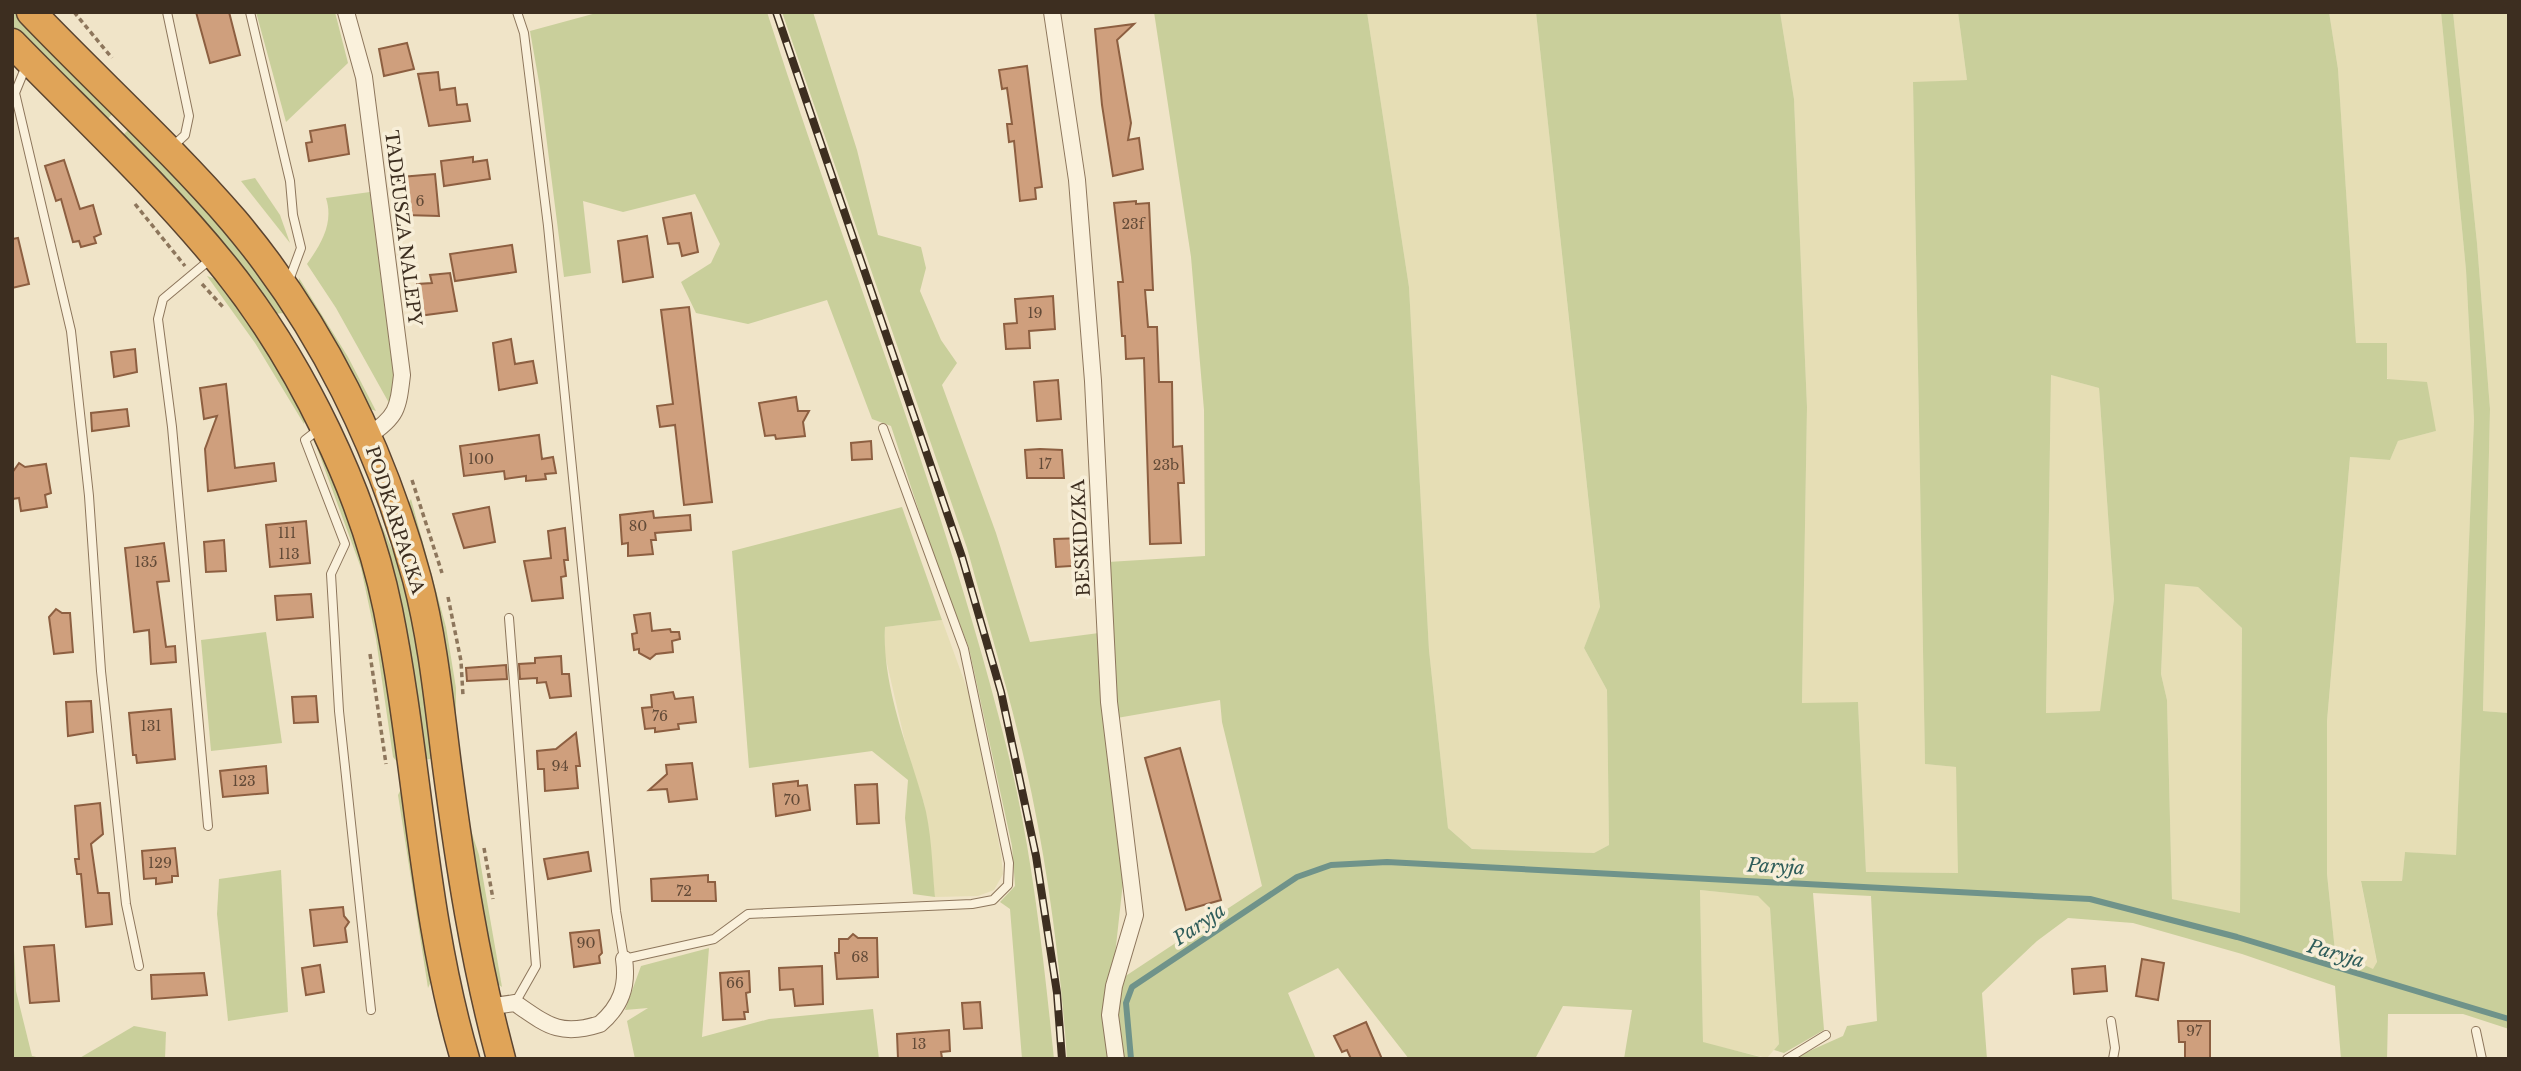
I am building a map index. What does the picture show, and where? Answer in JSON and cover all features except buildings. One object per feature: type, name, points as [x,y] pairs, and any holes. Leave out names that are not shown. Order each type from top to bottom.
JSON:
[{"type":"highway","name":"PODKARPACKA","points":[[31,12],[234,222],[286,289],[337,376],[368,436],[393,501],[426,619],[471,931],[495,1058]]},
{"type":"highway","name":"PODKARPACKA","points":[[20,51],[163,199],[203,265],[275,339],[323,426],[357,507],[388,608],[448,995],[464,1059]]},
{"type":"highway","points":[[275,339],[278,324],[288,324],[312,360],[337,376]]},
{"type":"highway","points":[[448,995],[469,1018],[495,1058]]},
{"type":"street","name":"TADEUSZA NALEPY","points":[[346,12],[364,77],[402,375],[398,408],[388,422],[368,436]]},
{"type":"street","name":"BESKIDZKA","points":[[1052,12],[1077,180],[1093,381],[1109,702],[1135,915],[1114,986],[1110,1015],[1116,1059]]},
{"type":"street","points":[[487,1007],[514,1003],[545,1024],[564,1031],[600,1024],[622,997],[626,976],[624,959]]},
{"type":"lane","points":[[167,12],[188,116],[185,135],[167,151]]},
{"type":"lane","points":[[250,12],[287,169],[301,248],[286,289]]},
{"type":"lane","points":[[517,12],[524,33],[548,226],[616,911],[624,959],[714,939],[748,914],[972,904],[993,900],[1008,885],[1009,863],[964,649],[883,428]]},
{"type":"lane","points":[[20,51],[15,93],[71,331],[109,739],[127,905],[139,966]]},
{"type":"lane","points":[[203,265],[163,299],[158,319],[172,427],[208,826]]},
{"type":"lane","points":[[323,426],[305,440],[345,544],[331,573],[339,711],[371,1010]]},
{"type":"lane","points":[[509,618],[536,966],[514,1003]]},
{"type":"lane","points":[[2111,1021],[2115,1048],[2113,1059]]},
{"type":"lane","points":[[2476,1031],[2482,1059]]},
{"type":"lane","points":[[1787,1059],[1826,1035]]},
{"type":"path","points":[[133,201],[165,244],[203,265],[226,311]]},
{"type":"shaded area","points":[[1367,12],[1536,12],[1600,608],[1584,648],[1607,690],[1609,845],[1594,853],[1472,849],[1448,828],[1429,650],[1409,287]]},
{"type":"shaded area","points":[[1780,12],[1958,12],[1967,80],[1913,83],[1925,764],[1956,767],[1959,873],[1866,872],[1858,702],[1802,704],[1807,407],[1794,99]]},
{"type":"shaded area","points":[[2329,12],[2441,12],[2466,270],[2474,420],[2456,856],[2405,852],[2402,881],[2361,882],[2377,963],[2373,970],[2335,951],[2327,874],[2327,721],[2350,457],[2390,460],[2398,441],[2436,431],[2356,344],[2338,69]]},
{"type":"shaded area","points":[[2453,12],[2509,12],[2509,713],[2483,711],[2490,409],[2477,243]]},
{"type":"shaded area","points":[[2051,375],[2099,388],[2114,599],[2101,711],[2046,713]]},
{"type":"shaded area","points":[[2165,584],[2198,587],[2242,628],[2240,914],[2172,899],[2167,700],[2161,674]]},
{"type":"shaded area","points":[[942,620],[969,694],[1001,854],[1003,874],[994,890],[978,896],[935,897],[924,803],[909,759],[885,655],[885,627]]},
{"type":"shaded area","points":[[1700,890],[1759,896],[1770,908],[1779,1044],[1767,1058],[1703,1043]]},
{"type":"green space","points":[[12,12],[16,12],[114,112],[105,122],[12,27]]},
{"type":"green space","points":[[256,12],[335,12],[348,63],[286,122]]},
{"type":"green space","points":[[600,12],[767,12],[924,468],[981,652],[1015,783],[1030,861],[1054,1059],[1022,1059],[1010,909],[1000,902],[1015,886],[1012,846],[969,648],[933,554],[891,426],[872,419],[827,300],[748,324],[696,313],[681,282],[711,263],[720,244],[695,194],[623,212],[583,201],[591,273],[564,277],[540,88],[530,31]]},
{"type":"green space","points":[[782,12],[813,12],[857,150],[878,235],[921,247],[926,268],[920,291],[941,340],[957,363],[942,385],[996,533],[1030,642],[1099,633],[1124,873],[1114,964],[1109,1059],[1067,1059],[1056,944],[1045,867],[1023,754],[1003,677],[967,548]]},
{"type":"green space","points":[[1154,12],[1367,12],[1409,287],[1429,650],[1448,828],[1472,849],[1594,853],[1609,845],[1607,690],[1584,648],[1600,607],[1536,12],[1780,12],[1794,99],[1807,407],[1802,703],[1858,702],[1866,872],[1958,873],[1956,767],[1925,764],[1913,82],[1967,80],[1958,12],[2329,12],[2338,69],[2356,343],[2387,343],[2387,379],[2427,382],[2436,431],[2398,441],[2390,460],[2350,457],[2327,721],[2327,874],[2335,951],[2373,969],[2377,962],[2361,881],[2402,881],[2405,852],[2456,855],[2474,420],[2466,270],[2441,12],[2453,12],[2477,243],[2490,409],[2483,711],[2509,713],[2509,1029],[2463,1014],[2388,1014],[2387,1059],[2341,1059],[2335,986],[2242,954],[2133,923],[2068,918],[2037,941],[1982,993],[1987,1059],[1796,1057],[1843,1036],[1847,1026],[1877,1021],[1871,896],[1813,893],[1824,1030],[1784,1053],[1774,1050],[1779,1044],[1770,908],[1758,896],[1700,890],[1703,1042],[1768,1059],[1624,1059],[1632,1010],[1563,1006],[1535,1059],[1409,1059],[1338,968],[1288,993],[1316,1059],[1123,1059],[1117,1015],[1124,977],[1262,886],[1222,722],[1220,700],[1117,718],[1108,562],[1205,556],[1204,410],[1191,257]],"holes":[[[2051,375],[2099,388],[2114,599],[2100,711],[2046,713]],[[2165,584],[2198,587],[2242,628],[2240,913],[2172,899],[2167,700],[2161,674]]]},
{"type":"green space","points":[[130,128],[212,217],[285,313],[271,314],[120,138]]},
{"type":"green space","points":[[255,178],[280,215],[290,243],[241,181]]},
{"type":"green space","points":[[370,192],[393,372],[394,397],[389,403],[336,308],[307,264],[327,225],[326,198]]},
{"type":"green space","points":[[207,276],[219,280],[232,295],[306,415],[304,424],[255,343]]},
{"type":"green space","points":[[299,278],[348,357],[376,411],[365,407],[298,285]]},
{"type":"green space","points":[[336,420],[401,570],[411,602],[436,758],[423,760]]},
{"type":"green space","points":[[320,443],[343,498],[376,605],[398,763],[393,757],[376,639],[361,568],[317,448]]},
{"type":"green space","points":[[411,499],[446,627],[456,688],[456,725],[406,507]]},
{"type":"green space","points":[[902,507],[942,620],[885,627],[891,693],[928,824],[935,897],[913,894],[905,818],[908,780],[872,751],[749,768],[732,551]]},
{"type":"green space","points":[[266,632],[282,743],[211,751],[201,640]]},
{"type":"green space","points":[[402,787],[433,977],[428,988],[398,795]]},
{"type":"green space","points":[[469,824],[479,855],[502,987],[493,981]]},
{"type":"green space","points":[[281,870],[288,1012],[228,1021],[217,914],[219,879]]},
{"type":"green space","points":[[12,908],[16,991],[32,1056],[45,1059],[12,1059]]},
{"type":"green space","points":[[709,948],[702,1037],[769,1019],[873,1009],[879,1059],[635,1059],[627,1021],[648,1008],[625,1010],[641,966]]},
{"type":"green space","points":[[134,1026],[166,1032],[165,1059],[78,1059]]},
{"type":"waterway","name":"Paryja","points":[[1131,1059],[1126,1003],[1132,987],[1297,877],[1331,865],[1387,862],[2090,899],[2237,937],[2509,1019]]},
{"type":"railway","points":[[776,12],[962,557],[1001,692],[1036,856],[1057,993],[1062,1059]]}]
